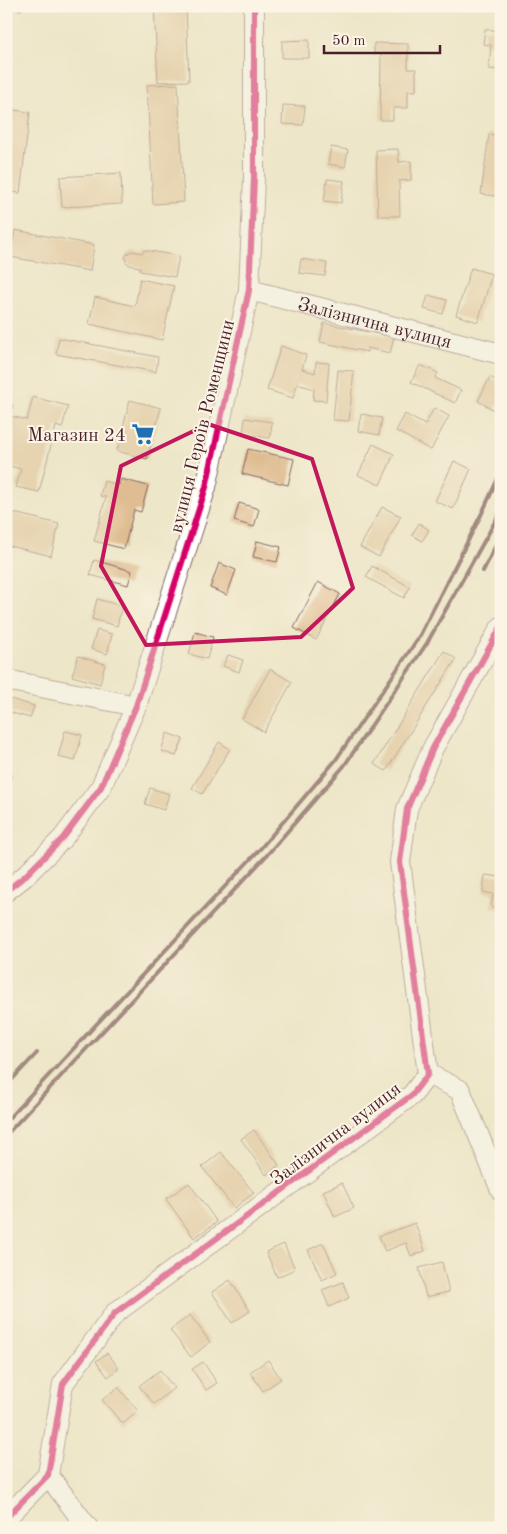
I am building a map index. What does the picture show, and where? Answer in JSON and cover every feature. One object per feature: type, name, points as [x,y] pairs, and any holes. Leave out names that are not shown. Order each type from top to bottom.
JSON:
[{"type":"street","name":"вулиця Героїв Роменщини","points":[[6,891],[63,838],[101,787],[136,706],[206,487],[249,290],[254,178],[254,6]]},
{"type":"street","name":"Залізнична вулиця","points":[[249,290],[501,354]]},
{"type":"street","points":[[501,627],[433,748],[407,809],[400,862],[428,1074],[460,1090],[501,1190]]},
{"type":"street","points":[[6,680],[136,706]]},
{"type":"street","name":"Залізнична вулиця","points":[[48,1475],[63,1384],[114,1313],[412,1096],[428,1074]]},
{"type":"street","points":[[6,1518],[48,1475],[88,1528]]},
{"type":"highlighted area","points":[[208,424],[312,459],[353,588],[301,637],[146,645],[101,566],[121,466]]},
{"type":"building","points":[[6,6],[22,6],[21,10],[6,8]]},
{"type":"building","points":[[154,6],[186,6],[189,81],[158,82]]},
{"type":"building","points":[[485,29],[501,31],[501,70],[489,69],[491,45],[483,44]]},
{"type":"building","points":[[309,40],[309,58],[282,58],[282,41]]},
{"type":"building","points":[[374,43],[408,44],[408,69],[416,69],[416,91],[408,91],[408,108],[393,108],[393,120],[380,120],[381,54],[374,54]]},
{"type":"building","points":[[178,84],[184,202],[153,204],[147,85]]},
{"type":"building","points":[[283,105],[305,106],[303,125],[282,124]]},
{"type":"building","points":[[6,109],[30,112],[20,193],[6,191]]},
{"type":"building","points":[[489,134],[501,136],[501,197],[481,194]]},
{"type":"building","points":[[331,147],[348,150],[345,167],[328,164]]},
{"type":"building","points":[[398,149],[399,162],[411,161],[411,180],[399,181],[400,216],[378,216],[376,150]]},
{"type":"building","points":[[121,173],[122,204],[62,207],[60,177]]},
{"type":"building","points":[[327,179],[344,181],[341,203],[324,201]]},
{"type":"building","points":[[15,230],[94,245],[90,271],[10,257]]},
{"type":"building","points":[[144,250],[179,256],[175,277],[140,271],[140,267],[126,262],[125,257],[128,253],[132,251],[143,253]]},
{"type":"building","points":[[301,259],[327,263],[325,276],[299,273]]},
{"type":"building","points":[[471,268],[492,274],[478,322],[456,315]]},
{"type":"building","points":[[140,279],[174,286],[162,340],[89,324],[95,297],[135,306]]},
{"type":"building","points":[[428,295],[447,300],[443,314],[424,309]]},
{"type":"building","points":[[324,323],[394,337],[390,353],[367,348],[367,352],[320,342]]},
{"type":"building","points":[[59,338],[158,357],[156,372],[56,354]]},
{"type":"building","points":[[281,346],[306,355],[302,369],[315,373],[316,362],[329,363],[326,401],[313,400],[314,389],[297,384],[293,398],[267,390]]},
{"type":"building","points":[[420,365],[438,373],[435,378],[461,390],[455,403],[411,382]]},
{"type":"building","points":[[338,370],[354,371],[349,421],[333,420]]},
{"type":"building","points":[[490,377],[501,383],[501,398],[494,410],[478,401]]},
{"type":"building","points":[[33,397],[68,406],[62,428],[56,426],[39,492],[16,487],[21,469],[6,465],[6,403],[13,405],[10,416],[27,420]]},
{"type":"building","points":[[130,400],[161,408],[147,459],[117,451]]},
{"type":"building","points":[[434,408],[449,416],[431,450],[396,431],[405,414],[425,425]]},
{"type":"building","points":[[361,414],[382,418],[379,435],[358,431]]},
{"type":"building","points":[[245,418],[272,422],[270,438],[243,434]]},
{"type":"building","points":[[373,444],[394,454],[380,485],[358,475]]},
{"type":"building","points":[[248,449],[294,459],[288,485],[242,474]]},
{"type":"building","points":[[454,461],[471,469],[453,509],[435,501]]},
{"type":"building","points":[[121,479],[148,486],[141,512],[134,510],[124,549],[94,541],[106,497],[100,496],[104,481],[119,485]]},
{"type":"building","points":[[239,503],[259,509],[254,527],[234,521]]},
{"type":"building","points":[[382,507],[401,516],[379,557],[360,547]]},
{"type":"building","points":[[6,511],[59,524],[51,556],[6,545]]},
{"type":"building","points":[[419,523],[429,530],[422,541],[412,535]]},
{"type":"building","points":[[257,541],[281,547],[277,562],[253,557]]},
{"type":"building","points":[[94,560],[132,571],[128,585],[90,575]]},
{"type":"building","points":[[219,563],[236,570],[227,595],[210,588]]},
{"type":"building","points":[[372,566],[410,587],[404,598],[366,577]]},
{"type":"building","points":[[318,582],[340,594],[316,640],[294,628]]},
{"type":"building","points":[[97,599],[122,606],[117,626],[92,619]]},
{"type":"building","points":[[97,630],[112,634],[107,654],[91,649]]},
{"type":"building","points":[[195,632],[213,637],[207,659],[189,654]]},
{"type":"building","points":[[444,651],[456,659],[386,771],[374,764]]},
{"type":"building","points":[[228,655],[243,660],[239,672],[223,666]]},
{"type":"building","points":[[78,656],[105,664],[100,684],[72,676]]},
{"type":"building","points":[[270,669],[292,682],[264,732],[242,719]]},
{"type":"building","points":[[10,699],[34,706],[30,718],[6,711]]},
{"type":"building","points":[[65,731],[82,735],[75,761],[58,757]]},
{"type":"building","points":[[167,733],[183,739],[176,756],[161,751]]},
{"type":"building","points":[[219,742],[230,749],[202,794],[192,788]]},
{"type":"building","points":[[6,772],[12,774],[7,789],[6,789]]},
{"type":"building","points":[[150,788],[169,794],[164,810],[145,804]]},
{"type":"building","points":[[6,819],[12,826],[6,831]]},
{"type":"building","points":[[485,875],[501,877],[501,908],[491,907],[493,894],[483,892]]},
{"type":"building","points":[[254,1130],[279,1165],[266,1175],[241,1139]]},
{"type":"building","points":[[221,1152],[254,1193],[234,1208],[202,1167]]},
{"type":"building","points":[[189,1183],[217,1222],[194,1238],[166,1199]]},
{"type":"building","points":[[342,1183],[354,1208],[335,1217],[323,1191]]},
{"type":"building","points":[[415,1223],[425,1251],[411,1256],[406,1243],[385,1251],[379,1236]]},
{"type":"building","points":[[323,1243],[337,1273],[322,1280],[308,1250]]},
{"type":"building","points":[[284,1244],[295,1269],[277,1277],[266,1252]]},
{"type":"building","points":[[442,1262],[449,1292],[426,1297],[419,1268]]},
{"type":"building","points":[[230,1280],[250,1311],[232,1323],[212,1292]]},
{"type":"building","points":[[343,1282],[349,1298],[329,1307],[322,1290]]},
{"type":"building","points":[[190,1315],[210,1342],[191,1357],[170,1330]]},
{"type":"building","points":[[107,1353],[119,1368],[108,1377],[96,1361]]},
{"type":"building","points":[[268,1360],[281,1379],[263,1391],[250,1372]]},
{"type":"building","points":[[203,1362],[217,1383],[206,1390],[192,1369]]},
{"type":"building","points":[[160,1370],[174,1388],[154,1404],[139,1386]]},
{"type":"building","points":[[118,1387],[138,1411],[123,1424],[102,1400]]},
{"type":"railway","points":[[6,1121],[260,849],[335,761],[419,637],[501,472]]},
{"type":"railway","points":[[6,1135],[267,855],[344,766],[427,643],[501,511]]},
{"type":"railway","points":[[483,571],[501,535]]},
{"type":"railway","points":[[6,1086],[37,1053]]},
{"type":"cycle path","points":[[6,891],[25,876],[63,838],[101,787],[136,706],[206,487],[249,290],[254,178],[254,6]]},
{"type":"cycle path","points":[[6,1518],[48,1475],[63,1384],[115,1313],[412,1095],[428,1074],[400,862],[407,809],[433,748],[501,627]]},
{"type":"place","name":"Магазин 24","points":[[143,434]]}]
